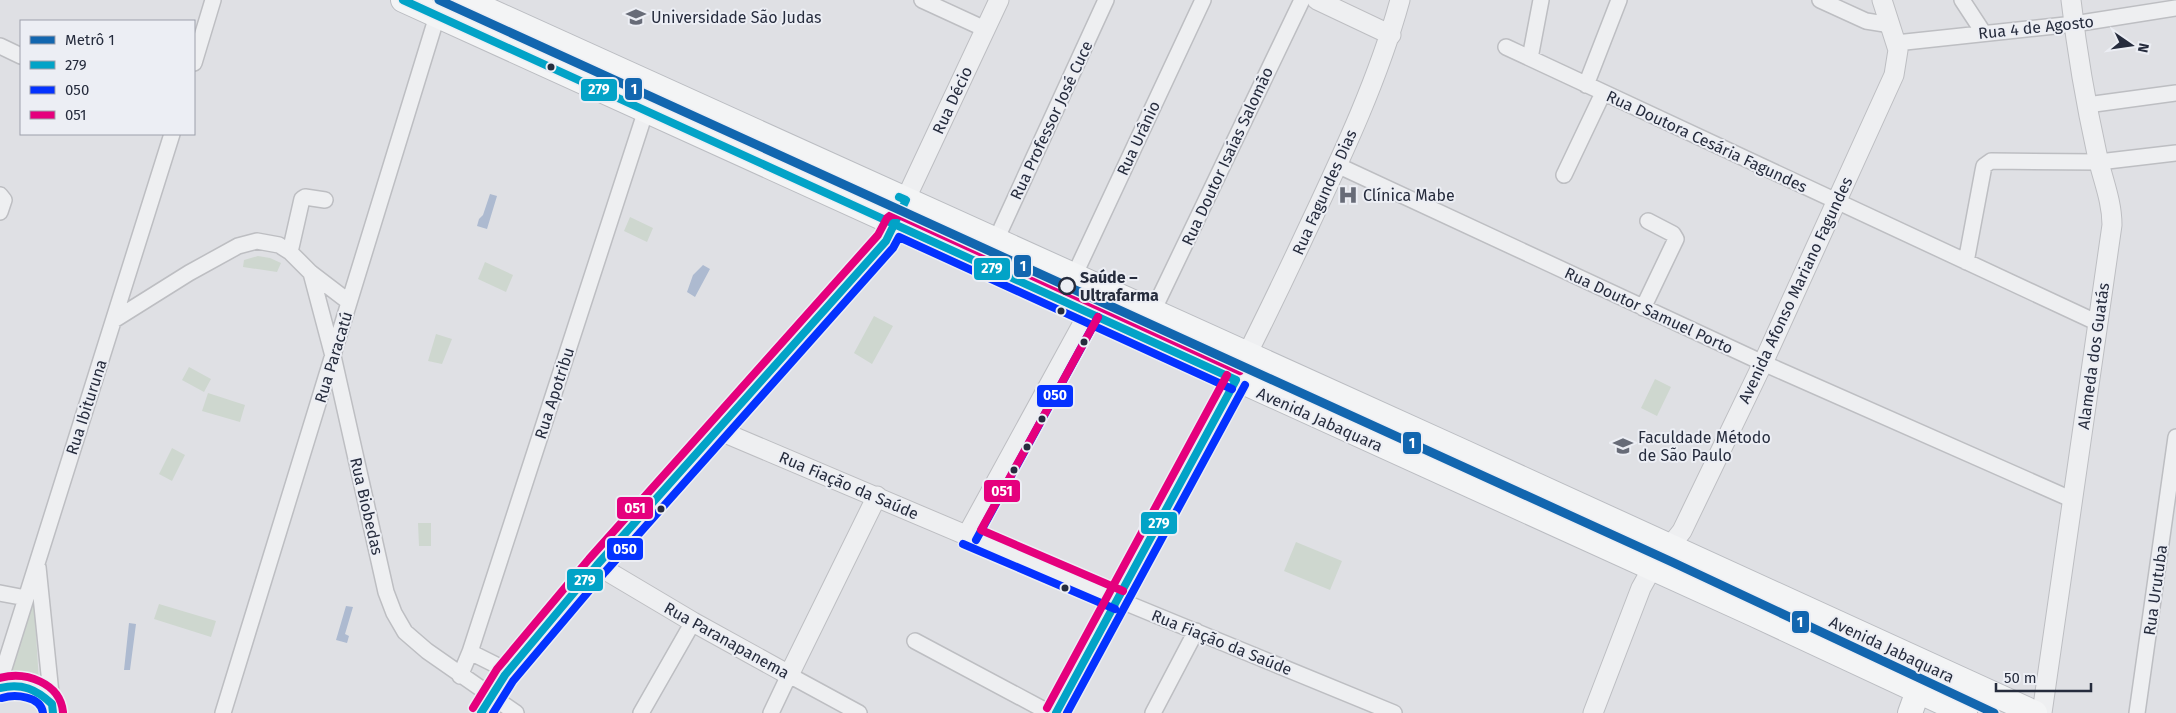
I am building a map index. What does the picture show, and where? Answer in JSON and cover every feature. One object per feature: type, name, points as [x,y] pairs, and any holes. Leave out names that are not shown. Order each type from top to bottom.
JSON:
[{"type":"main road","name":"Avenida Jabaquara","points":[[403,0],[439,8],[646,110],[1965,713]]},
{"type":"main road","name":"Avenida Jabaquara","points":[[466,0],[2035,713]]},
{"type":"main road","points":[[1910,713],[1927,664]]},
{"type":"street","points":[[195,59],[213,0]]},
{"type":"street","points":[[922,0],[985,29]]},
{"type":"street","name":"Rua Décio","points":[[486,705],[505,675],[597,565],[886,241],[999,0]]},
{"type":"street","name":"Rua Professor José Cuce","points":[[996,240],[1106,0]]},
{"type":"street","name":"Rua Urânio","points":[[1074,276],[1203,0]]},
{"type":"street","name":"Rua Doutor Isaías Salomão","points":[[1153,311],[1302,0]]},
{"type":"street","points":[[1318,0],[1391,35]]},
{"type":"street","name":"Rua Fagundes Dias","points":[[1056,713],[1119,600],[1236,380],[1380,67],[1400,0]]},
{"type":"street","points":[[1530,58],[1542,0]]},
{"type":"street","points":[[1586,85],[1619,0]]},
{"type":"street","name":"Rua 4 de Agosto","points":[[1820,0],[1894,34],[1983,32],[2074,24],[2176,8]]},
{"type":"street","name":"Avenida Afonso Mariano Fagundes","points":[[1593,713],[1634,606],[1651,570],[1682,531],[1763,363],[1894,75],[1898,50],[1882,0]]},
{"type":"street","points":[[1962,0],[1983,32]]},
{"type":"street","name":"Alameda dos Guatás","points":[[2042,713],[2112,225],[2111,206],[2099,162],[2087,105],[2071,0]]},
{"type":"street","name":"Rua Paracatú","points":[[223,713],[439,8]]},
{"type":"street","points":[[0,46],[20,56]]},
{"type":"street","name":"Rua Doutora Cesária Fagundes","points":[[1506,47],[2098,323]]},
{"type":"street","points":[[1564,175],[1603,93]]},
{"type":"street","points":[[2087,105],[2176,93]]},
{"type":"street","name":"Rua Apotribu","points":[[460,676],[470,652],[646,110]]},
{"type":"street","name":"Rua Ibituruna","points":[[0,681],[172,135]]},
{"type":"street","points":[[1966,262],[1981,178],[1987,163],[1995,160],[2099,162],[2176,153]]},
{"type":"street","name":"Rua Doutor Samuel Porto","points":[[1337,164],[1763,363],[2073,500]]},
{"type":"street","points":[[0,212],[4,200],[1,195]]},
{"type":"street","points":[[290,252],[302,199],[305,197],[325,200]]},
{"type":"street","points":[[1643,308],[1676,239],[1673,234],[1648,221]]},
{"type":"street","points":[[114,320],[182,277],[238,246],[257,241],[279,245],[290,252],[311,273],[349,302]]},
{"type":"street","name":"Rua Biobedas","points":[[311,273],[333,356],[386,592],[394,613],[405,632],[460,676],[486,705],[516,713]]},
{"type":"street","points":[[968,535],[1088,312]]},
{"type":"street","name":"Rua Fiação da Saúde","points":[[718,430],[1119,600],[1394,713]]},
{"type":"street","name":"Rua Urutuba","points":[[2137,713],[2176,437]]},
{"type":"street","points":[[771,713],[877,496]]},
{"type":"street","points":[[37,560],[53,708]]},
{"type":"street","name":"Rua Paranapanema","points":[[597,565],[693,622],[859,713]]},
{"type":"street","points":[[0,593],[26,598]]},
{"type":"street","points":[[641,713],[693,622]]},
{"type":"street","points":[[1153,713],[1196,631]]},
{"type":"street","points":[[915,641],[1050,713]]},
{"type":"street","points":[[470,652],[496,665],[505,675]]},
{"type":"street","points":[[0,688],[15,684],[28,686],[40,693],[53,708]]},
{"type":"shaded area","points":[[630,217],[653,228],[647,242],[624,231]]},
{"type":"shaded area","points":[[923,218],[1223,354],[1220,361],[920,224]]},
{"type":"shaded area","points":[[258,256],[270,258],[281,263],[277,272],[243,267],[244,260]]},
{"type":"shaded area","points":[[485,262],[513,275],[506,292],[478,279]]},
{"type":"shaded area","points":[[874,316],[893,326],[872,364],[854,353]]},
{"type":"shaded area","points":[[436,334],[452,339],[442,364],[428,361]]},
{"type":"shaded area","points":[[189,367],[211,379],[204,392],[182,380]]},
{"type":"shaded area","points":[[1268,376],[1644,546],[1640,552],[1265,382]]},
{"type":"shaded area","points":[[1655,379],[1671,387],[1657,416],[1641,408]]},
{"type":"shaded area","points":[[208,393],[245,405],[240,422],[202,411]]},
{"type":"shaded area","points":[[172,448],[185,455],[172,481],[159,474]]},
{"type":"shaded area","points":[[418,523],[431,523],[431,546],[419,546]]},
{"type":"shaded area","points":[[1296,542],[1342,561],[1330,590],[1284,571]]},
{"type":"shaded area","points":[[33,588],[39,682],[9,676]]},
{"type":"shaded area","points":[[159,604],[216,621],[211,637],[154,619]]},
{"type":"water","points":[[490,194],[497,196],[487,229],[477,226]]},
{"type":"water","points":[[703,265],[710,269],[695,297],[687,292],[693,275]]},
{"type":"water","points":[[346,606],[353,607],[345,634],[349,636],[347,643],[336,640]]},
{"type":"water","points":[[129,623],[136,624],[130,670],[124,670]]},
{"type":"metro line","name":"1","points":[[439,0],[1672,562],[1994,713]]},
{"type":"transit line","name":"279","points":[[403,0],[1236,380],[1056,713]]},
{"type":"transit line","name":"279","points":[[481,713],[505,675],[597,565],[886,241],[906,200],[899,197]]},
{"type":"transit line","name":"051","points":[[473,708],[497,669],[589,559],[878,235],[887,218],[891,215],[899,215],[1240,371]]},
{"type":"transit line","name":"050","points":[[493,713],[513,681],[605,572],[893,248],[899,237],[1232,389]]},
{"type":"transit line","name":"050","points":[[976,540],[1098,317]]},
{"type":"transit line","name":"051","points":[[1098,317],[981,530],[1123,591]]},
{"type":"transit line","name":"051","points":[[1047,708],[1227,375]]},
{"type":"transit line","name":"050","points":[[1067,713],[1245,385]]},
{"type":"transit line","name":"050","points":[[963,544],[1115,609]]},
{"type":"transit line","name":"051","points":[[0,678],[20,676],[40,681],[56,693],[63,712]]},
{"type":"transit line","name":"279","points":[[0,688],[15,686],[28,688],[40,694],[52,704],[53,713]]},
{"type":"transit line","name":"050","points":[[2,698],[14,696],[33,700],[38,703],[43,713]]},
{"type":"place","name":"Universidade São Judas","points":[[636,17]]},
{"type":"place","name":"Clínica Mabe","points":[[1348,195]]},
{"type":"place","name":"Saúde – Ultrafarma","points":[[1067,286]]},
{"type":"place","name":"Faculdade Método de São Paulo","points":[[1623,446]]}]
